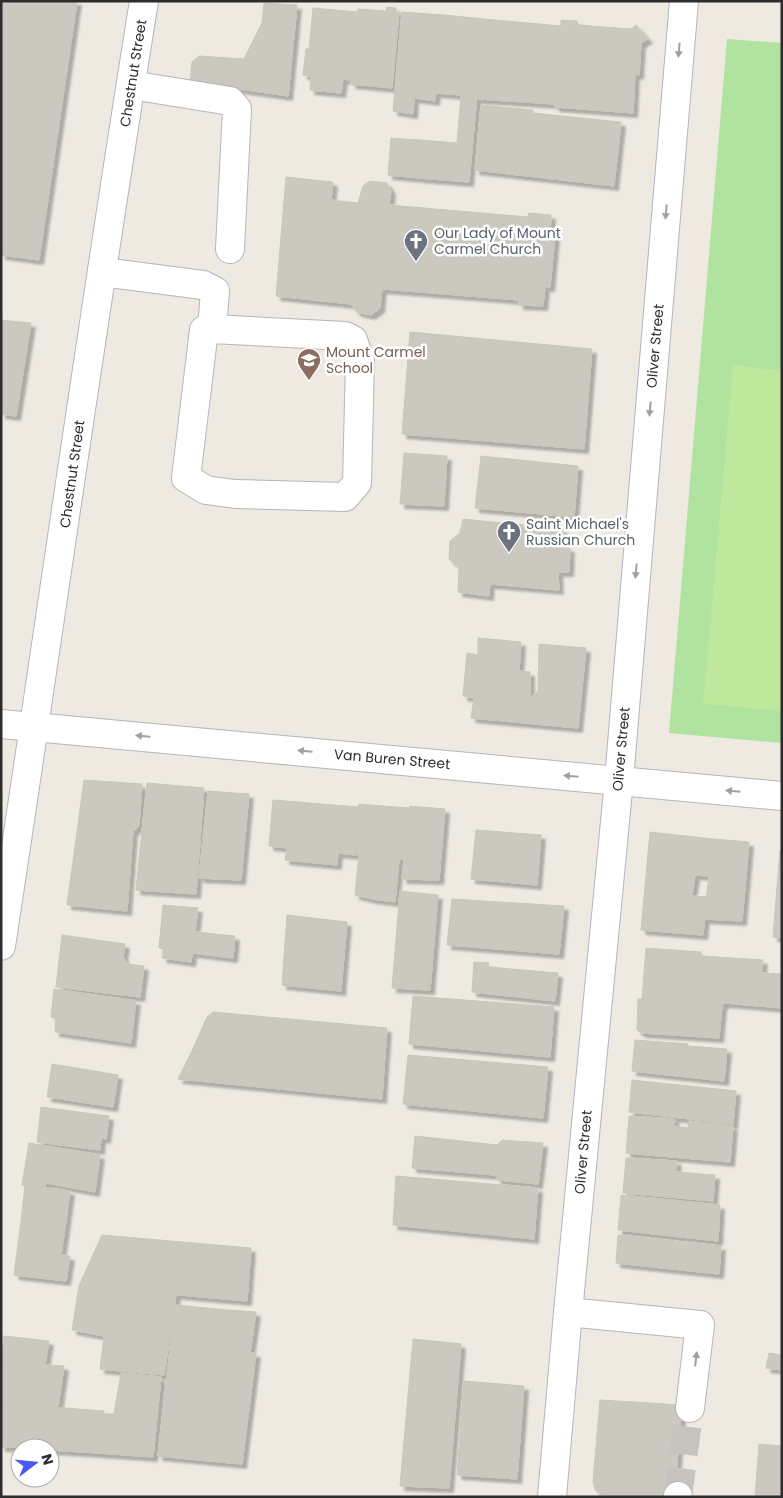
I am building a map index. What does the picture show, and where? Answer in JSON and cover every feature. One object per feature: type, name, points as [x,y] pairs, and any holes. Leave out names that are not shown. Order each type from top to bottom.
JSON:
[{"type":"street","name":"Chestnut Street","points":[[1,946],[144,1]]},
{"type":"street","name":"Oliver Street","points":[[552,1497],[619,780],[684,1]]},
{"type":"street","points":[[131,85],[230,101],[237,109],[230,249]]},
{"type":"street","points":[[102,272],[203,285],[215,291],[212,329]]},
{"type":"street","points":[[212,329],[345,336],[353,340],[360,360],[357,483],[345,497],[235,494],[206,490],[186,478],[204,330],[212,329]]},
{"type":"street","name":"Van Buren Street","points":[[1,724],[782,796]]},
{"type":"street","points":[[568,1312],[700,1325],[690,1408]]},
{"type":"green space","points":[[727,39],[782,43],[782,743],[669,733]]},
{"type":"green space","points":[[733,365],[782,371],[782,711],[703,704]]},
{"type":"building","points":[[1,1],[77,1],[39,260],[1,255]]},
{"type":"building","points":[[264,3],[297,5],[288,96],[190,82],[192,62],[199,56],[244,59],[262,23]]},
{"type":"building","points":[[387,7],[396,8],[396,12],[399,12],[392,88],[351,84],[358,9],[386,11]]},
{"type":"building","points":[[313,8],[357,12],[350,80],[343,79],[341,93],[310,90],[311,76],[303,75],[306,49],[309,49]]},
{"type":"building","points":[[402,12],[444,15],[435,101],[414,98],[413,114],[393,111]]},
{"type":"building","points":[[444,15],[484,19],[469,182],[430,179],[433,141],[457,143],[461,95],[436,93]]},
{"type":"building","points":[[484,19],[561,26],[561,20],[577,21],[578,25],[631,29],[636,25],[648,39],[641,43],[639,75],[635,74],[633,113],[555,107],[555,104],[478,99]]},
{"type":"building","points":[[481,105],[533,110],[533,113],[621,122],[614,186],[475,170]]},
{"type":"building","points":[[391,138],[433,141],[430,179],[388,175]]},
{"type":"building","name":"Our Lady of Mount Carmel Church","points":[[286,177],[333,182],[331,200],[358,203],[363,186],[370,181],[387,183],[391,191],[389,205],[528,217],[529,213],[551,215],[550,236],[555,236],[550,287],[545,287],[543,306],[519,305],[519,300],[382,289],[380,308],[371,315],[357,312],[351,304],[276,296]]},
{"type":"building","points":[[1,320],[31,323],[16,416],[1,414]]},
{"type":"building","points":[[410,332],[592,349],[584,449],[402,434]]},
{"type":"building","points":[[404,453],[447,456],[444,506],[400,504]]},
{"type":"building","points":[[481,456],[578,466],[574,517],[475,508]]},
{"type":"building","name":"Saint Michael's Russian Church","points":[[463,519],[563,529],[563,547],[570,548],[569,572],[558,572],[559,590],[490,584],[489,596],[458,592],[459,567],[449,559],[450,541],[460,533]]},
{"type":"building","points":[[478,638],[521,642],[519,671],[530,672],[530,698],[538,691],[539,644],[586,648],[578,728],[471,718],[474,698],[463,696],[467,653],[478,655]]},
{"type":"building","points":[[84,780],[142,784],[139,826],[133,831],[127,911],[67,905]]},
{"type":"building","points":[[147,783],[204,788],[196,894],[136,890]]},
{"type":"building","points":[[208,791],[249,794],[241,880],[199,878]]},
{"type":"building","points":[[273,800],[359,807],[355,855],[338,853],[337,865],[285,860],[287,848],[269,846]]},
{"type":"building","points":[[359,804],[409,808],[404,858],[399,860],[395,902],[355,895],[359,854],[355,855]]},
{"type":"building","points":[[410,806],[445,809],[439,880],[402,879]]},
{"type":"building","points":[[476,830],[541,835],[537,885],[471,879]]},
{"type":"building","points":[[650,832],[713,839],[708,876],[695,875],[692,896],[707,897],[703,935],[641,930]]},
{"type":"building","points":[[713,839],[749,842],[742,921],[704,919]]},
{"type":"building","points":[[780,850],[782,850],[782,938],[773,937]]},
{"type":"building","points":[[400,891],[438,895],[430,990],[392,988]]},
{"type":"building","points":[[452,899],[564,906],[559,954],[447,945]]},
{"type":"building","points":[[163,905],[198,908],[191,962],[162,958],[164,949],[159,948]]},
{"type":"building","points":[[287,915],[347,922],[341,991],[282,985]]},
{"type":"building","points":[[196,932],[235,936],[233,958],[193,953]]},
{"type":"building","points":[[62,935],[125,944],[123,957],[128,964],[144,966],[140,997],[56,987]]},
{"type":"building","points":[[646,948],[701,952],[701,956],[763,960],[759,1006],[725,1003],[722,1006],[642,999]]},
{"type":"building","points":[[474,962],[489,963],[488,967],[558,973],[555,1001],[472,992]]},
{"type":"building","points":[[762,973],[782,974],[782,1008],[759,1006]]},
{"type":"building","points":[[54,989],[136,1001],[131,1043],[55,1032],[56,1018],[51,1017]]},
{"type":"building","points":[[413,996],[554,1007],[550,1057],[409,1044]]},
{"type":"building","points":[[638,999],[722,1006],[719,1038],[642,1033],[637,1030]]},
{"type":"building","points":[[213,1012],[387,1028],[384,1068],[192,1051],[207,1017]]},
{"type":"building","points":[[635,1040],[727,1049],[724,1081],[632,1071]]},
{"type":"building","points":[[192,1051],[384,1068],[382,1099],[178,1079]]},
{"type":"building","points":[[408,1055],[548,1067],[543,1118],[403,1104]]},
{"type":"building","points":[[52,1064],[118,1075],[113,1107],[47,1097]]},
{"type":"building","points":[[632,1080],[736,1091],[733,1124],[629,1112]]},
{"type":"building","points":[[41,1107],[109,1116],[106,1139],[101,1138],[100,1150],[37,1142]]},
{"type":"building","points":[[629,1116],[675,1119],[673,1126],[688,1128],[689,1121],[733,1126],[730,1162],[626,1153]]},
{"type":"building","points":[[415,1136],[497,1145],[502,1140],[543,1143],[538,1184],[498,1180],[495,1175],[412,1168]]},
{"type":"building","points":[[29,1143],[100,1155],[95,1192],[46,1183],[45,1188],[22,1185]]},
{"type":"building","points":[[626,1158],[677,1161],[676,1172],[715,1175],[713,1201],[623,1193]]},
{"type":"building","points":[[396,1176],[538,1188],[534,1239],[393,1225]]},
{"type":"building","points":[[25,1185],[70,1191],[65,1228],[21,1221]]},
{"type":"building","points":[[621,1195],[720,1205],[718,1241],[618,1230]]},
{"type":"building","points":[[21,1221],[65,1228],[61,1255],[70,1256],[66,1281],[14,1275]]},
{"type":"building","points":[[102,1235],[251,1248],[247,1301],[79,1286]]},
{"type":"building","points":[[618,1235],[721,1246],[719,1274],[616,1263]]},
{"type":"building","points":[[79,1286],[176,1294],[164,1375],[100,1369],[104,1336],[72,1330]]},
{"type":"building","points":[[175,1305],[228,1310],[210,1461],[158,1456]]},
{"type":"building","points":[[228,1310],[256,1312],[250,1353],[256,1353],[242,1464],[210,1461]]},
{"type":"building","points":[[4,1336],[49,1341],[45,1365],[1,1361]]},
{"type":"building","points":[[413,1339],[461,1344],[449,1488],[400,1486]]},
{"type":"building","points":[[769,1353],[782,1355],[782,1370],[766,1368]]},
{"type":"building","points":[[1,1361],[64,1366],[58,1408],[1,1403]]},
{"type":"building","points":[[121,1373],[161,1377],[153,1457],[98,1453],[104,1414],[114,1414]]},
{"type":"building","points":[[464,1381],[524,1386],[517,1479],[457,1475]]},
{"type":"building","points":[[600,1400],[682,1405],[674,1497],[624,1497],[603,1495],[595,1490],[593,1481]]},
{"type":"building","points":[[1,1403],[104,1411],[98,1453],[60,1451],[60,1438],[10,1438],[10,1447],[1,1447]]},
{"type":"building","points":[[759,1444],[782,1446],[782,1497],[755,1497]]},
{"type":"tunnel","points":[[678,1496],[690,1408]]},
{"type":"place","name":"Our Lady of Mount Carmel Church","points":[[416,262]]},
{"type":"place","name":"Mount Carmel School","points":[[309,381]]},
{"type":"place","name":"Saint Michael's Russian Church","points":[[509,553]]}]
